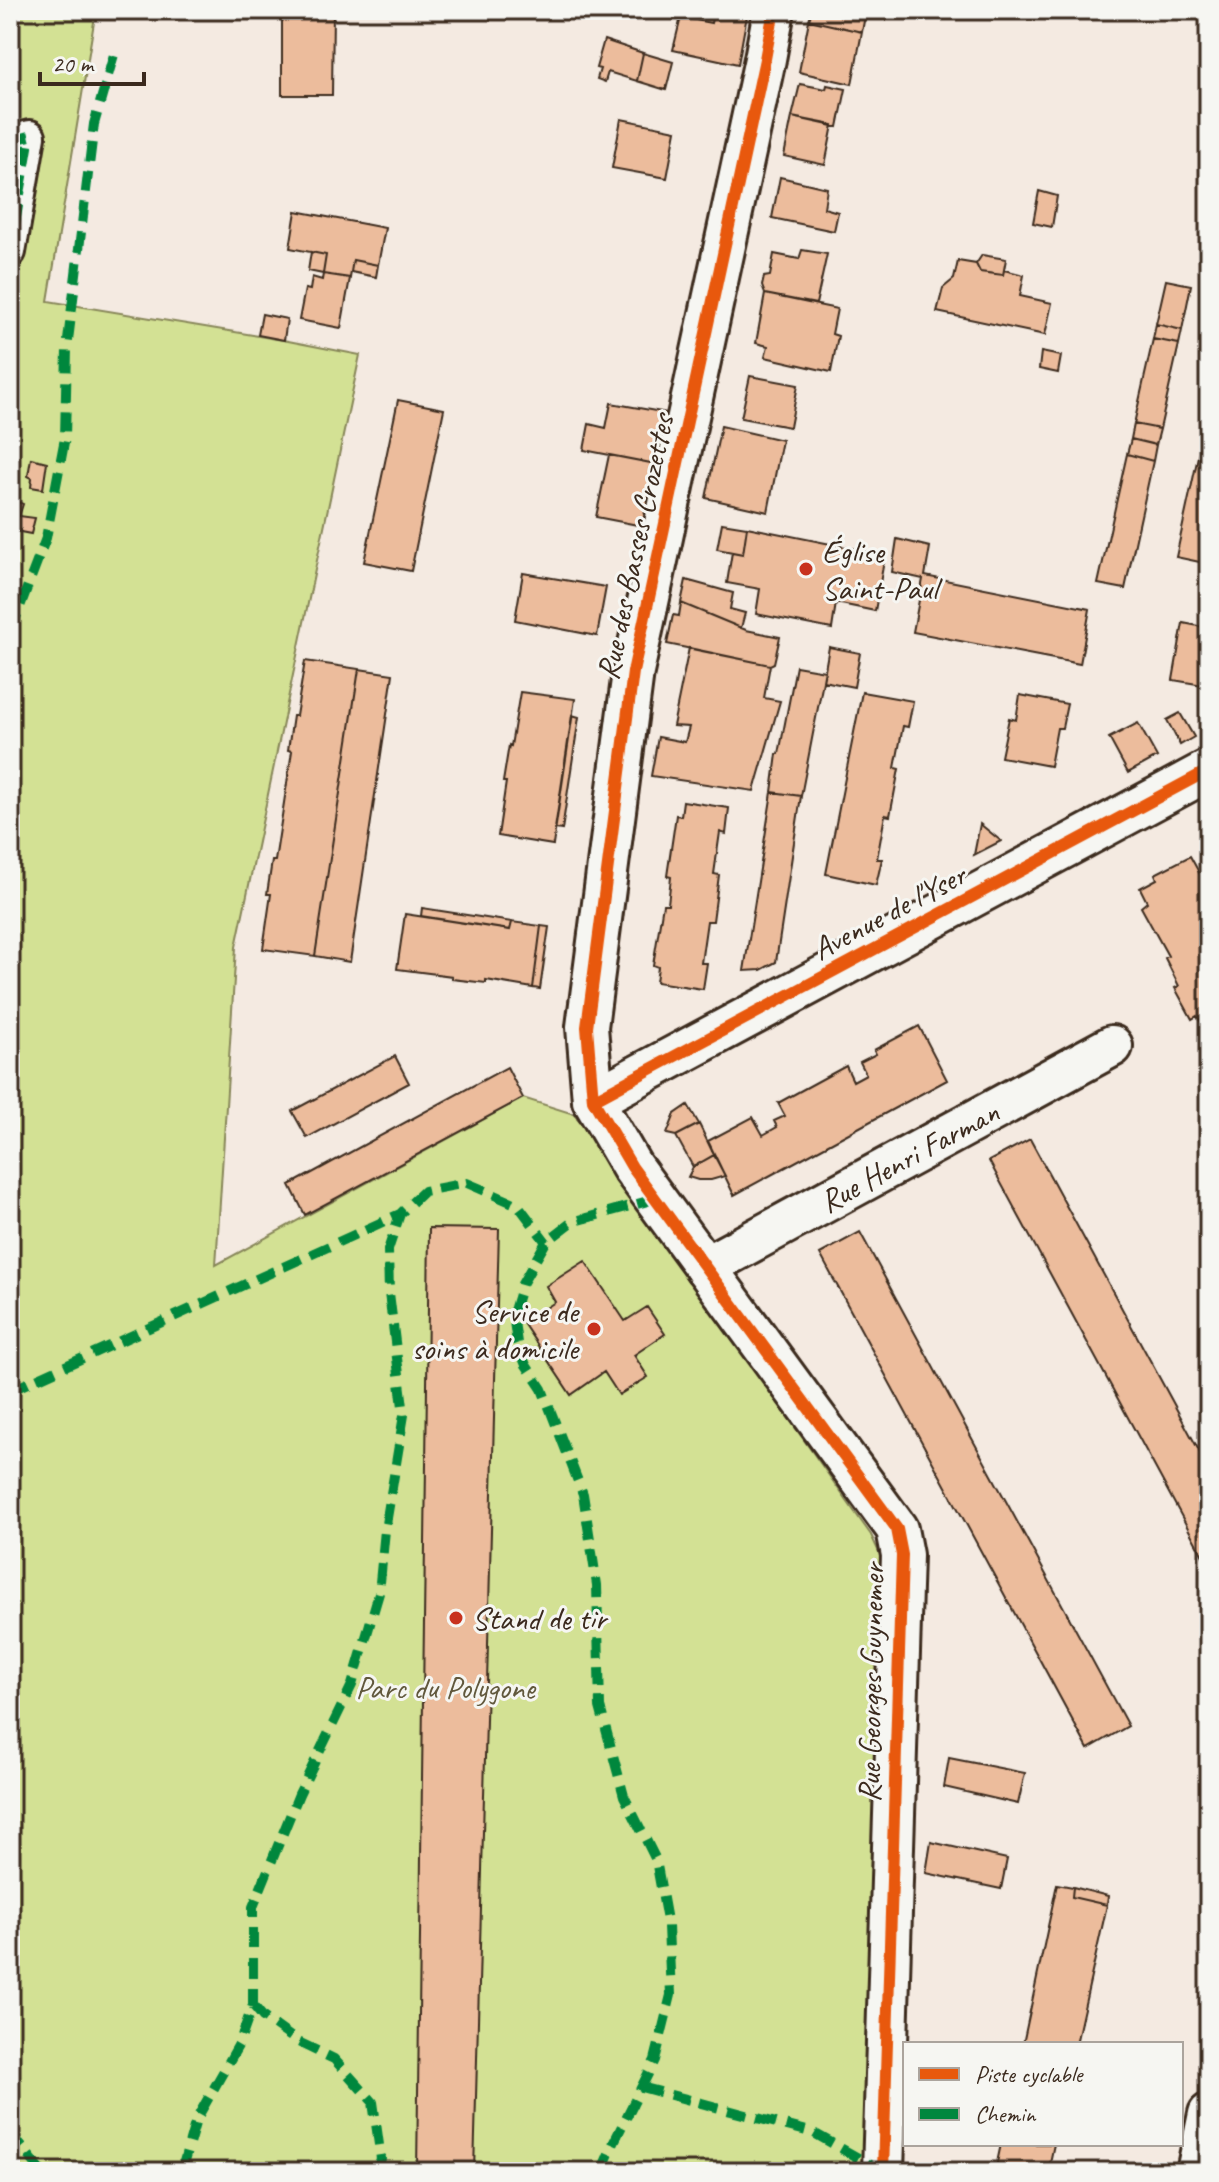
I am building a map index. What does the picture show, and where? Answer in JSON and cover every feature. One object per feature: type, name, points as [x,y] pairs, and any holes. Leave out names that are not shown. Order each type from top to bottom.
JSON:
[{"type":"street","name":"Rue des Basses Crozettes","points":[[593,1100],[587,1027],[633,672],[774,10]]},
{"type":"street","points":[[10,252],[20,139]]},
{"type":"street","name":"Avenue de l'Yser","points":[[593,1100],[1209,770]]},
{"type":"street","name":"Rue Henri Farman","points":[[705,1267],[1112,1046]]},
{"type":"street","name":"Rue Georges Guynemer","points":[[593,1100],[632,1167],[897,1529],[902,1555],[883,2172]]},
{"type":"street","points":[[1197,2172],[1209,2114]]},
{"type":"green space","name":"Parc du Polygone","points":[[10,10],[96,10],[48,301],[360,355],[236,947],[216,1265],[523,1098],[574,1114],[871,1535],[885,1565],[862,2172],[10,2172]]},
{"type":"building","points":[[282,10],[333,10],[332,95],[282,95]]},
{"type":"building","points":[[682,10],[714,10],[711,23],[681,17]]},
{"type":"building","points":[[714,10],[748,10],[738,64],[673,50],[681,17],[711,23]]},
{"type":"building","points":[[812,10],[866,10],[862,32],[809,20]]},
{"type":"building","points":[[809,20],[862,32],[852,84],[799,72]]},
{"type":"building","points":[[604,40],[643,53],[637,81],[608,72],[605,82],[597,79],[600,69],[596,68]]},
{"type":"building","points":[[643,53],[673,62],[666,90],[637,81]]},
{"type":"building","points":[[800,84],[846,89],[838,127],[792,117]]},
{"type":"building","points":[[792,117],[833,125],[825,165],[784,156]]},
{"type":"building","points":[[621,119],[676,130],[667,178],[612,168]]},
{"type":"building","points":[[780,177],[827,188],[824,208],[838,212],[834,231],[772,218]]},
{"type":"building","points":[[1039,191],[1057,196],[1052,227],[1033,223]]},
{"type":"building","points":[[296,211],[385,228],[378,265],[353,260],[350,278],[323,274],[326,255],[290,248]]},
{"type":"building","points":[[802,250],[827,254],[816,304],[765,294],[762,286],[764,277],[770,276],[774,254],[799,259]]},
{"type":"building","points":[[311,252],[326,255],[323,274],[308,271]]},
{"type":"building","points":[[982,255],[1006,259],[1003,275],[980,272],[976,264]]},
{"type":"building","points":[[353,260],[378,265],[376,277],[351,272]]},
{"type":"building","points":[[958,261],[976,264],[980,272],[1003,275],[1004,270],[1024,275],[1020,296],[1052,303],[1045,335],[937,312],[943,288],[954,279]]},
{"type":"building","points":[[323,274],[350,278],[341,328],[299,320],[305,289],[310,290],[312,277],[322,280]]},
{"type":"building","points":[[1166,280],[1191,285],[1182,330],[1156,324]]},
{"type":"building","points":[[765,294],[837,309],[832,334],[838,336],[831,372],[765,357],[768,346],[756,343]]},
{"type":"building","points":[[262,314],[287,319],[284,340],[258,335]]},
{"type":"building","points":[[1156,324],[1182,330],[1179,344],[1153,339]]},
{"type":"building","points":[[1153,339],[1179,344],[1160,429],[1134,424]]},
{"type":"building","points":[[1041,352],[1061,356],[1058,373],[1039,369]]},
{"type":"building","points":[[750,376],[798,385],[790,427],[741,418]]},
{"type":"building","points":[[398,400],[444,409],[411,571],[364,562]]},
{"type":"building","points":[[611,403],[667,413],[656,464],[584,450],[589,424],[606,428]]},
{"type":"building","points":[[1209,406],[1209,564],[1176,557]]},
{"type":"building","points":[[1134,424],[1160,429],[1156,445],[1131,439]]},
{"type":"building","points":[[721,426],[782,440],[768,512],[706,498]]},
{"type":"building","points":[[1131,439],[1156,445],[1153,461],[1127,454]]},
{"type":"building","points":[[1127,454],[1153,461],[1125,589],[1098,584]]},
{"type":"building","points":[[609,455],[656,464],[643,526],[596,517]]},
{"type":"building","points":[[31,458],[47,462],[43,489],[31,487],[32,478],[28,476]]},
{"type":"building","points":[[10,499],[23,504],[19,516],[35,518],[31,534],[15,531],[14,544],[10,543]]},
{"type":"building","points":[[722,523],[747,527],[743,554],[717,549]]},
{"type":"building","name":"Église Saint-Paul","points":[[747,527],[885,555],[875,611],[836,603],[832,629],[756,614],[760,589],[727,583],[732,552],[743,554]]},
{"type":"building","points":[[897,539],[930,547],[925,576],[1090,609],[1080,664],[913,632],[923,579],[892,572]]},
{"type":"building","points":[[523,573],[606,587],[597,636],[515,620]]},
{"type":"building","points":[[686,580],[733,593],[730,609],[745,613],[741,628],[681,603]]},
{"type":"building","points":[[681,603],[746,630],[780,637],[774,663],[770,665],[667,644],[673,615],[679,616]]},
{"type":"building","points":[[1183,623],[1209,628],[1209,686],[1173,680]]},
{"type":"building","points":[[829,647],[860,653],[854,687],[823,681]]},
{"type":"building","points":[[689,648],[770,665],[764,698],[780,701],[754,791],[651,776],[658,737],[685,742],[689,727],[673,726]]},
{"type":"building","points":[[305,661],[359,669],[315,956],[263,949],[271,894],[267,894],[292,751],[288,750]]},
{"type":"building","points":[[796,666],[825,671],[801,796],[772,792]]},
{"type":"building","points":[[359,669],[393,674],[350,962],[315,956]]},
{"type":"building","points":[[520,692],[575,699],[553,845],[498,836],[506,782],[503,782]]},
{"type":"building","points":[[862,692],[913,701],[908,727],[903,726],[890,816],[885,815],[877,859],[882,859],[876,885],[826,874]]},
{"type":"building","points":[[1020,695],[1067,704],[1062,728],[1057,728],[1050,766],[1001,757],[1009,718],[1016,720]]},
{"type":"building","points":[[1180,713],[1194,737],[1180,745],[1167,720]]},
{"type":"building","points":[[572,715],[579,717],[562,830],[555,829]]},
{"type":"building","points":[[1138,723],[1157,757],[1128,773],[1109,738]]},
{"type":"building","points":[[772,792],[801,796],[776,962],[761,970],[744,971]]},
{"type":"building","points":[[683,801],[729,808],[726,834],[720,832],[714,874],[719,875],[713,921],[707,921],[701,963],[707,963],[703,989],[656,982],[658,967],[653,965],[663,904],[668,904],[671,877],[667,876],[676,815],[681,816]]},
{"type":"building","points":[[980,824],[1001,841],[974,855]]},
{"type":"building","points":[[1190,856],[1206,885],[1209,883],[1207,1033],[1197,1016],[1192,1019],[1175,988],[1179,986],[1165,958],[1168,956],[1141,907],[1147,902],[1140,888],[1157,879],[1155,874]]},
{"type":"building","points":[[422,908],[512,922],[510,930],[421,916]]},
{"type":"building","points":[[405,914],[510,930],[512,922],[541,926],[533,988],[397,969]]},
{"type":"building","points":[[541,926],[549,927],[540,989],[533,988]]},
{"type":"building","points":[[919,1026],[947,1080],[734,1195],[708,1141],[753,1117],[763,1135],[777,1127],[774,1121],[785,1116],[778,1103],[846,1066],[853,1081],[866,1074],[860,1062],[876,1054],[874,1050]]},
{"type":"building","points":[[395,1056],[409,1083],[307,1138],[292,1111]]},
{"type":"building","points":[[507,1067],[523,1098],[305,1215],[290,1185]]},
{"type":"building","points":[[688,1105],[699,1124],[676,1136],[667,1134],[675,1114]]},
{"type":"building","points":[[699,1124],[714,1155],[693,1167],[676,1136]]},
{"type":"building","points":[[1030,1139],[1209,1469],[1209,1567],[989,1161]]},
{"type":"building","points":[[714,1155],[725,1176],[711,1180],[688,1177],[693,1167]]},
{"type":"building","name":"Stand de tir","points":[[429,1228],[499,1229],[474,2172],[417,2172]]},
{"type":"building","points":[[860,1232],[1128,1726],[1088,1749],[820,1254]]},
{"type":"building","name":"Service de soins à domicile","points":[[585,1261],[625,1321],[647,1307],[665,1334],[634,1355],[648,1377],[619,1395],[604,1372],[571,1395],[523,1323],[555,1302],[546,1286]]},
{"type":"building","points":[[949,1758],[1025,1773],[1018,1804],[944,1787]]},
{"type":"building","points":[[931,1842],[1007,1859],[1001,1889],[926,1873]]},
{"type":"building","points":[[1057,1884],[1073,1887],[1072,1897],[1107,1905],[1076,2042],[1023,2042]]},
{"type":"building","points":[[1073,1887],[1108,1896],[1107,1905],[1072,1897]]},
{"type":"building","points":[[1001,2146],[1054,2146],[1048,2172],[995,2172]]},
{"type":"marked path","points":[[10,633],[46,538],[65,438],[67,349],[94,124],[115,51]]},
{"type":"marked path","points":[[10,141],[30,136],[10,252]]},
{"type":"marked path","points":[[181,2172],[196,2120],[239,2044],[253,2005],[253,1907],[299,1794],[352,1685],[379,1593],[385,1530],[404,1415],[389,1293],[388,1250],[400,1214],[424,1191],[467,1183],[518,1205],[546,1242]]},
{"type":"marked path","points":[[601,2172],[655,2060],[671,1995],[668,1926],[656,1860],[624,1796],[600,1707],[597,1585],[583,1494],[542,1389],[526,1365],[517,1343],[513,1314],[522,1284],[546,1242],[572,1222],[655,1199]]},
{"type":"marked path","points":[[10,1391],[400,1214]]},
{"type":"marked path","points":[[253,2005],[263,2017],[298,2042],[334,2059],[373,2102],[381,2159],[375,2172]]},
{"type":"marked path","points":[[641,2087],[814,2133],[883,2172]]},
{"type":"marked path","points":[[10,2132],[42,2172]]},
{"type":"cycle path","points":[[774,10],[633,672],[587,1027],[593,1100],[632,1167],[897,1529],[902,1555],[883,2172]]},
{"type":"cycle path","points":[[593,1100],[1209,770]]},
{"type":"place","name":"Église Saint-Paul","points":[[806,569]]},
{"type":"place","name":"Service de soins à domicile","points":[[594,1329]]},
{"type":"place","name":"Stand de tir","points":[[456,1618]]}]
